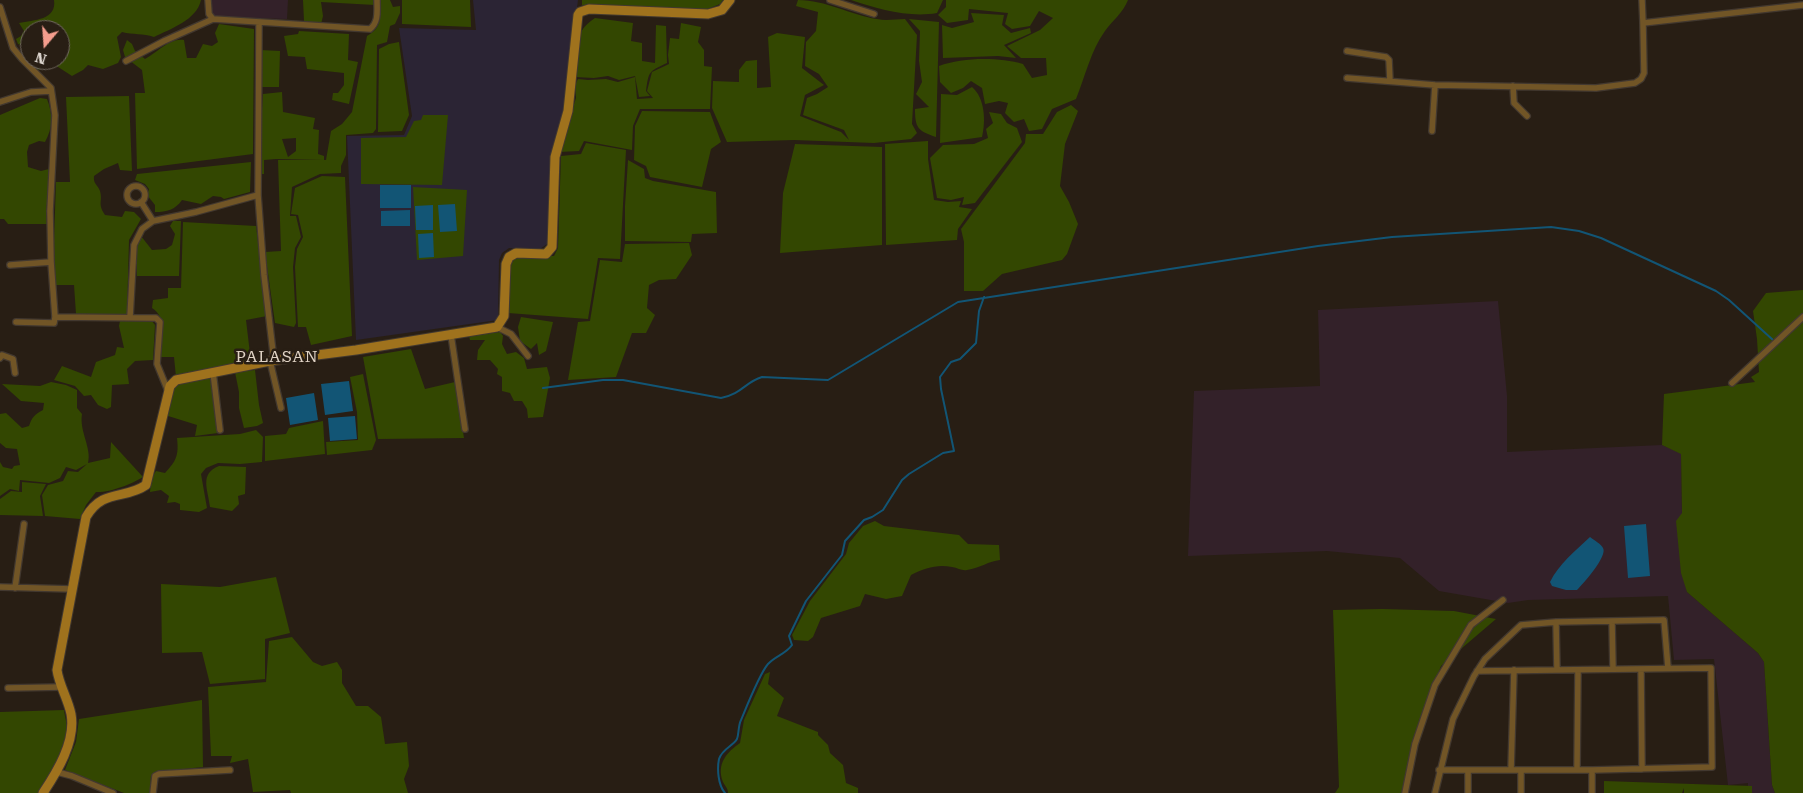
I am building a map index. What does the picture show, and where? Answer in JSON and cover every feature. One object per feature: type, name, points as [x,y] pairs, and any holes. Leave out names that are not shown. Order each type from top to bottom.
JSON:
[{"type":"street","points":[[208,0],[209,14],[213,19]]},
{"type":"street","points":[[126,61],[213,19],[370,29],[375,25],[377,18],[377,0]]},
{"type":"street","points":[[497,328],[504,316],[506,264],[509,256],[516,253],[546,254],[552,247],[556,156],[569,102],[578,15],[580,12],[589,9],[708,14],[722,10],[730,0]]},
{"type":"street","points":[[830,0],[874,14]]},
{"type":"street","points":[[1347,78],[1434,85],[1596,88],[1636,83],[1644,73],[1642,0]]},
{"type":"street","points":[[1643,23],[1803,5]]},
{"type":"street","points":[[0,7],[13,48],[46,83],[51,91],[54,114],[50,212],[54,323],[16,322]]},
{"type":"street","points":[[259,23],[258,195],[272,361],[281,408]]},
{"type":"street","points":[[1347,51],[1386,57],[1389,60],[1390,81]]},
{"type":"street","points":[[1432,131],[1434,85]]},
{"type":"street","points":[[1513,86],[1514,103],[1527,116]]},
{"type":"street","points":[[0,102],[31,92],[51,91]]},
{"type":"street","points":[[130,317],[134,245],[142,229],[153,221],[196,212],[258,195]]},
{"type":"street","points":[[140,202],[153,221]]},
{"type":"street","points":[[10,265],[51,262]]},
{"type":"street","points":[[55,317],[156,318],[160,322],[157,364],[168,392]]},
{"type":"street","points":[[1732,383],[1803,317]]},
{"type":"street","points":[[43,793],[66,754],[72,728],[71,714],[57,670],[82,530],[86,517],[91,508],[99,501],[120,493],[140,489],[146,485],[168,392],[170,386],[176,380],[272,361],[497,328],[511,334],[528,356]]},
{"type":"street","points":[[451,335],[466,429]]},
{"type":"street","points":[[0,358],[2,355],[5,355],[13,359],[15,373]]},
{"type":"street","points":[[214,372],[220,430]]},
{"type":"street","points":[[15,588],[24,524]]},
{"type":"street","points":[[0,587],[72,589]]},
{"type":"street","points":[[1406,793],[1415,744],[1435,685],[1471,626],[1503,600]]},
{"type":"street","points":[[1435,793],[1439,770],[1453,719],[1477,671],[1485,659],[1521,624],[1664,620],[1668,668]]},
{"type":"street","points":[[1556,622],[1557,670]]},
{"type":"street","points":[[1612,622],[1613,669]]},
{"type":"street","points":[[1439,770],[1592,770],[1712,767],[1711,668],[1477,671]]},
{"type":"street","points":[[1641,669],[1642,769]]},
{"type":"street","points":[[1511,770],[1514,670]]},
{"type":"street","points":[[1577,769],[1578,670]]},
{"type":"street","points":[[8,688],[62,687]]},
{"type":"street","points":[[153,793],[154,776],[159,774],[230,770]]},
{"type":"street","points":[[1521,770],[1521,793]]},
{"type":"street","points":[[1592,770],[1592,793]]},
{"type":"street","points":[[1468,771],[1468,793]]},
{"type":"street","points":[[57,772],[72,776],[113,793]]},
{"type":"shaded area","points":[[210,0],[288,0],[287,19],[210,17]]},
{"type":"shaded area","points":[[473,0],[578,0],[547,244],[540,249],[509,248],[502,253],[499,260],[498,320],[356,340],[347,136],[404,135],[412,116],[399,28],[476,30]]},
{"type":"shaded area","points":[[1498,301],[1507,396],[1507,452],[1662,445],[1681,453],[1682,513],[1687,592],[1758,653],[1764,662],[1772,785],[1775,793],[1748,793],[1748,783],[1728,785],[1714,659],[1674,660],[1668,596],[1528,600],[1508,603],[1439,591],[1400,558],[1327,551],[1188,556],[1194,391],[1320,386],[1318,310]]},
{"type":"green space","points":[[54,0],[201,0],[189,18],[154,37],[122,32],[117,37],[121,57],[118,63],[103,69],[88,65],[72,76],[63,70],[70,70],[70,20],[37,20],[52,12]]},
{"type":"green space","points":[[303,0],[375,0],[375,5],[321,2],[323,16],[321,24],[304,21]]},
{"type":"green space","points":[[380,0],[390,0],[393,7],[400,6],[400,13],[395,24],[390,26],[387,42],[377,45],[376,129],[373,133],[346,135],[346,155],[341,166],[341,173],[320,174],[292,187],[290,216],[296,216],[301,237],[295,248],[293,267],[296,323],[294,327],[275,323],[265,252],[281,251],[278,160],[326,160],[331,131],[342,124],[352,112],[367,36],[376,29],[380,21]]},
{"type":"green space","points":[[402,0],[470,0],[471,27],[402,24]]},
{"type":"green space","points":[[582,0],[723,0],[720,4],[705,10],[582,5]]},
{"type":"green space","points":[[798,0],[818,2],[877,19],[905,19],[917,35],[912,124],[917,133],[911,139],[874,143],[794,140],[727,142],[712,108],[713,81],[739,82],[739,70],[746,61],[757,60],[757,88],[771,87],[768,37],[777,33],[805,37],[802,68],[824,85],[805,95],[800,116],[841,132],[849,140],[844,130],[803,115],[807,98],[828,87],[819,74],[805,66],[806,42],[816,31],[818,12],[796,6]]},
{"type":"green space","points":[[851,0],[943,0],[937,13],[916,14],[883,9]]},
{"type":"green space","points":[[946,0],[1128,0],[1121,13],[1100,38],[1076,99],[1052,109],[1042,129],[1029,131],[1024,119],[1014,122],[1005,113],[1008,103],[999,101],[985,104],[982,88],[971,81],[963,88],[951,93],[940,82],[939,66],[959,61],[992,59],[1023,64],[1032,78],[1047,75],[1046,58],[1021,58],[1007,46],[1040,30],[1053,18],[1039,11],[1030,26],[1012,29],[1005,24],[1008,13],[969,9],[968,20],[947,23],[938,15],[946,7]]},
{"type":"green space","points":[[971,13],[1004,15],[1002,25],[1011,33],[1030,28],[1031,33],[1004,45],[1016,58],[998,56],[943,58],[942,25],[952,28],[974,22]]},
{"type":"green space","points":[[595,18],[633,23],[631,41],[642,43],[642,61],[655,63],[656,25],[666,26],[667,63],[650,73],[646,91],[650,96],[639,97],[635,76],[619,80],[608,76],[594,78],[575,77],[576,51],[579,37],[587,24]]},
{"type":"green space","points":[[909,19],[939,22],[936,137],[921,131],[916,121],[915,109],[929,107],[916,94],[922,82],[919,61],[920,31]]},
{"type":"green space","points":[[681,23],[701,27],[698,42],[704,50],[704,66],[712,67],[710,109],[640,109],[633,126],[632,150],[584,141],[579,151],[559,152],[576,98],[575,85],[578,79],[606,79],[618,82],[635,77],[637,99],[653,98],[647,91],[652,72],[669,64],[670,38],[679,39]]},
{"type":"green space","points":[[219,24],[254,29],[253,154],[137,169],[135,93],[145,93],[142,70],[125,57],[123,50],[127,40],[132,44],[135,51],[145,59],[173,41],[184,40],[187,58],[196,58],[203,44],[212,46],[218,42],[215,33]]},
{"type":"green space","points":[[299,31],[349,34],[348,60],[358,62],[349,104],[332,100],[333,93],[338,93],[344,85],[344,73],[307,69],[305,57],[288,56],[284,36],[298,34]]},
{"type":"green space","points":[[20,37],[20,44],[18,44],[16,39]]},
{"type":"green space","points":[[399,42],[409,115],[402,131],[378,132],[379,49]]},
{"type":"green space","points":[[260,50],[280,51],[279,87],[260,87]]},
{"type":"green space","points":[[972,87],[982,103],[984,124],[982,137],[940,143],[941,94],[957,95]]},
{"type":"green space","points":[[282,92],[283,112],[315,118],[313,129],[319,130],[318,154],[324,156],[324,160],[264,160],[264,174],[259,174],[263,94]],"holes":[[[296,138],[296,151],[288,157],[282,139]]]},
{"type":"green space","points":[[129,96],[132,171],[120,170],[118,163],[94,176],[95,183],[100,191],[101,205],[105,215],[122,217],[125,211],[134,212],[141,219],[129,240],[127,314],[76,314],[74,285],[55,285],[56,182],[70,182],[66,97]]},
{"type":"green space","points":[[40,98],[47,99],[49,105],[51,116],[50,131],[45,142],[39,141],[29,145],[27,152],[28,167],[41,171],[49,169],[51,175],[46,211],[47,224],[8,224],[4,219],[0,219],[0,115]]},
{"type":"green space","points":[[1071,105],[1078,111],[1065,144],[1060,186],[1078,224],[1067,254],[1062,260],[1002,274],[983,291],[964,291],[964,242],[961,229],[1025,143],[1026,134],[1043,134],[1057,112]]},
{"type":"green space","points":[[642,111],[710,112],[721,142],[711,149],[702,187],[650,177],[646,166],[634,160],[635,126]]},
{"type":"green space","points":[[989,112],[1001,114],[1007,123],[1017,128],[1022,142],[975,203],[962,205],[964,197],[951,200],[937,198],[930,158],[943,145],[974,144],[988,138],[986,129],[993,123]]},
{"type":"green space","points":[[423,115],[448,115],[442,185],[361,184],[361,138],[406,137],[414,121],[421,120]]},
{"type":"green space","points":[[928,141],[928,159],[934,200],[961,201],[959,207],[972,209],[958,229],[957,240],[886,245],[885,144]]},
{"type":"green space","points":[[586,143],[626,150],[620,259],[598,258],[588,319],[508,313],[508,274],[512,260],[516,256],[554,256],[558,248],[561,156],[581,154]]},
{"type":"green space","points":[[795,144],[882,147],[882,245],[780,253],[783,193]]},
{"type":"green space","points":[[628,160],[644,169],[645,178],[653,181],[716,192],[717,233],[692,234],[691,242],[625,241]]},
{"type":"green space","points":[[251,162],[250,192],[224,199],[213,196],[201,204],[182,200],[174,208],[163,212],[155,212],[155,205],[147,195],[149,189],[145,184],[135,180],[137,174]]},
{"type":"green space","points":[[322,176],[345,177],[352,336],[311,345],[306,327],[298,327],[295,267],[297,249],[303,237],[298,215],[291,214],[295,188]]},
{"type":"green space","points":[[413,187],[467,190],[463,256],[417,260]]},
{"type":"green space","points":[[173,221],[181,221],[179,276],[137,276],[137,246],[141,236],[152,250],[166,249],[172,245],[175,234],[170,226]]},
{"type":"green space","points":[[183,222],[256,226],[267,316],[246,320],[251,362],[176,377],[174,357],[159,357],[162,324],[157,312],[152,308],[153,300],[168,298],[168,288],[181,288]]},
{"type":"green space","points":[[689,243],[692,255],[676,279],[659,280],[649,285],[647,308],[655,315],[646,333],[632,333],[616,377],[568,380],[578,322],[590,321],[600,260],[622,262],[625,244]]},
{"type":"green space","points":[[1803,290],[1803,793],[1775,793],[1772,785],[1764,662],[1758,653],[1687,592],[1681,573],[1676,521],[1682,513],[1681,454],[1662,445],[1664,394],[1755,382],[1751,377],[1759,372],[1753,311],[1766,293]]},
{"type":"green space","points":[[521,317],[553,322],[546,351],[539,355],[537,343],[531,349],[520,341],[518,327]]},
{"type":"green space","points":[[128,319],[152,321],[155,325],[153,360],[135,361],[127,369],[129,384],[112,385],[111,407],[107,409],[98,405],[91,395],[84,396],[75,386],[54,380],[62,366],[91,377],[96,362],[115,355],[117,347],[124,348],[119,326],[120,321]]},
{"type":"green space","points":[[500,332],[503,336],[502,344],[507,354],[516,352],[524,358],[527,369],[547,367],[550,378],[543,417],[528,418],[527,409],[522,401],[514,401],[510,393],[502,391],[502,377],[497,374],[498,369],[490,360],[477,360],[478,350],[485,340],[470,340],[469,336]]},
{"type":"green space","points":[[411,349],[425,389],[455,382],[464,438],[378,439],[363,357]]},
{"type":"green space","points":[[255,370],[263,423],[244,428],[239,408],[239,392],[235,372]]},
{"type":"green space","points":[[363,374],[376,440],[372,450],[327,455],[326,442],[358,440],[357,412],[350,377]]},
{"type":"green space","points":[[210,377],[218,433],[195,436],[197,425],[165,415],[174,385]]},
{"type":"green space","points":[[51,382],[66,385],[77,390],[77,408],[82,414],[82,427],[89,457],[88,463],[110,458],[111,442],[143,477],[120,487],[96,492],[86,505],[80,519],[45,516],[42,495],[48,485],[63,481],[68,471],[78,472],[87,464],[76,470],[66,467],[60,478],[49,483],[20,480],[19,491],[10,489],[0,496],[0,462],[3,467],[12,469],[14,466],[20,465],[17,449],[6,448],[0,443],[0,414],[6,413],[22,428],[29,426],[34,416],[43,410],[44,403],[21,401],[2,384],[40,386]]},
{"type":"green space","points":[[323,421],[325,454],[265,461],[265,436],[286,434],[289,428]]},
{"type":"green space","points":[[256,430],[263,437],[262,462],[218,463],[206,468],[201,474],[207,508],[199,512],[180,510],[180,504],[175,502],[167,503],[169,496],[161,490],[150,492],[151,479],[156,471],[165,473],[174,461],[178,449],[177,438],[240,434]]},
{"type":"green space","points":[[219,466],[246,467],[245,494],[238,496],[239,504],[232,511],[210,507],[206,483],[207,478],[213,469]]},
{"type":"green space","points":[[22,482],[46,484],[40,496],[43,516],[0,515],[0,499],[11,491],[22,492]]},
{"type":"green space","points":[[875,521],[884,526],[959,535],[968,544],[999,545],[1000,560],[967,570],[941,566],[921,570],[911,575],[902,596],[886,599],[865,594],[860,606],[821,618],[813,637],[808,641],[794,640],[792,635],[810,601],[846,554],[849,543],[863,526]]},
{"type":"green space","points":[[276,577],[290,633],[265,639],[265,679],[210,684],[202,652],[162,653],[161,584],[220,587]]},
{"type":"green space","points":[[1333,610],[1454,611],[1496,619],[1441,666],[1413,739],[1402,793],[1335,793],[1339,787]]},
{"type":"green space","points":[[292,637],[313,662],[322,666],[337,662],[342,670],[342,683],[356,706],[368,706],[381,717],[385,744],[407,742],[409,766],[404,779],[408,793],[291,793],[290,790],[253,792],[248,759],[230,763],[232,756],[211,756],[208,687],[266,682],[269,641]]},
{"type":"green space","points":[[770,672],[768,684],[784,698],[777,716],[818,732],[818,735],[828,745],[830,753],[843,765],[846,783],[858,788],[858,793],[728,793],[721,776],[722,764],[731,750],[740,743],[744,720],[765,674]]},
{"type":"green space","points":[[202,700],[203,767],[155,772],[151,776],[150,793],[124,793],[65,770],[76,742],[79,719]]},
{"type":"green space","points":[[64,710],[67,734],[63,750],[53,772],[38,793],[0,793],[0,712]]},
{"type":"green space","points":[[1604,781],[1752,786],[1752,793],[1684,793],[1684,788],[1682,793],[1604,793]]},
{"type":"water","points":[[380,185],[411,185],[411,208],[380,208]]},
{"type":"water","points":[[455,204],[457,231],[440,232],[438,205]]},
{"type":"water","points":[[433,205],[433,230],[416,230],[415,206]]},
{"type":"water","points":[[410,210],[410,226],[381,226],[381,211]]},
{"type":"water","points":[[433,233],[434,257],[419,258],[418,234]]},
{"type":"water","points":[[349,381],[353,411],[325,415],[321,384]]},
{"type":"water","points":[[314,393],[318,420],[290,425],[286,398]]},
{"type":"water","points":[[355,416],[357,439],[330,441],[328,418]]},
{"type":"water","points":[[1646,524],[1650,576],[1628,578],[1624,526]]},
{"type":"water","points":[[1590,537],[1601,545],[1604,552],[1599,563],[1589,576],[1577,590],[1566,590],[1552,586],[1550,582],[1553,576],[1568,558]]},
{"type":"waterway","points":[[543,388],[603,380],[623,380],[721,398],[734,394],[762,377],[828,380],[958,302],[1318,246],[1392,237],[1551,227],[1579,231],[1601,238],[1716,291],[1729,300],[1773,340]]},
{"type":"waterway","points":[[725,793],[719,777],[718,763],[720,756],[737,739],[740,722],[765,668],[792,645],[789,636],[806,601],[842,555],[845,541],[864,520],[883,510],[902,480],[909,474],[943,453],[954,451],[940,377],[951,362],[960,359],[976,343],[979,311],[984,297]]},
{"type":"district","name":"PALASAN","points":[[277,357]]}]
